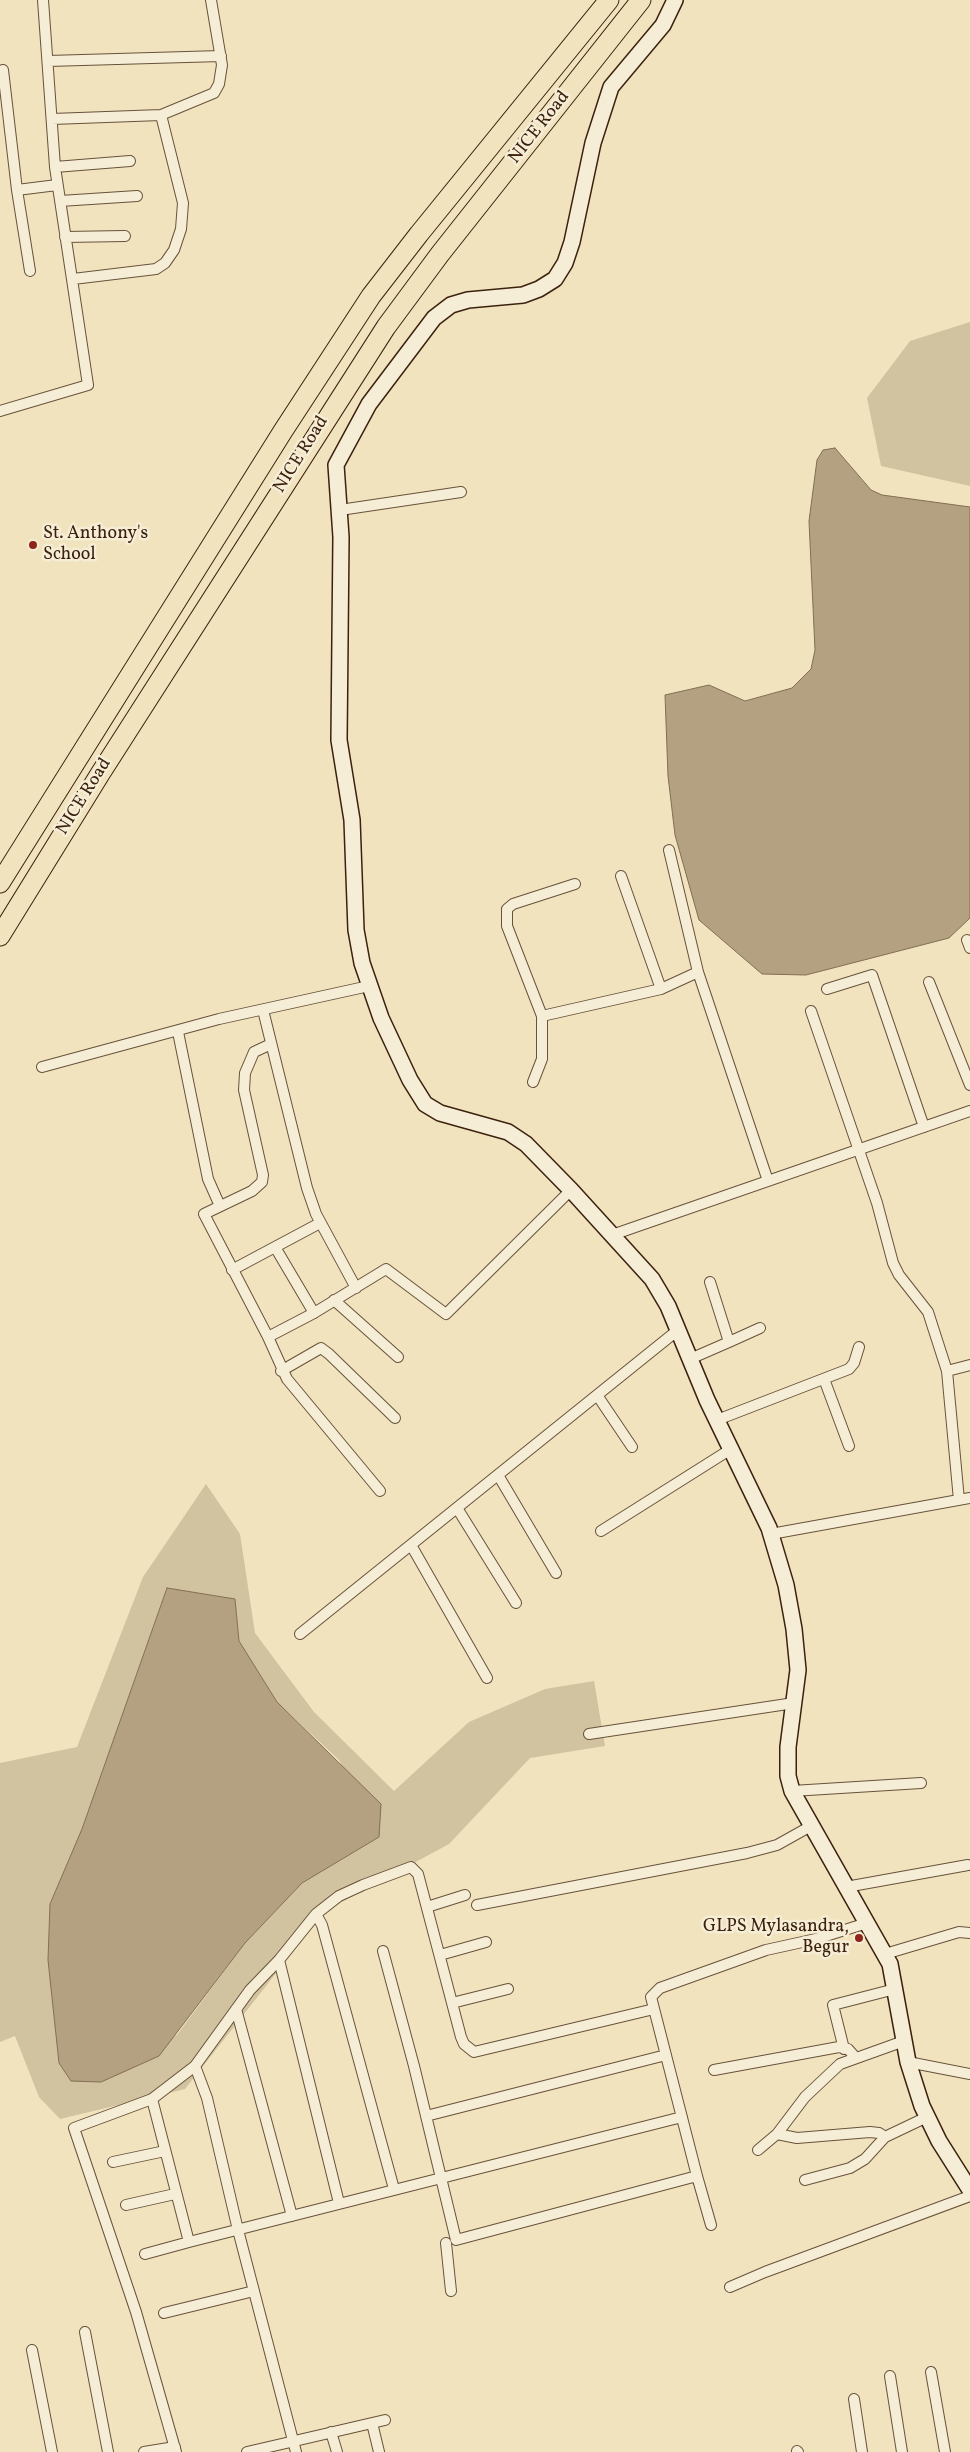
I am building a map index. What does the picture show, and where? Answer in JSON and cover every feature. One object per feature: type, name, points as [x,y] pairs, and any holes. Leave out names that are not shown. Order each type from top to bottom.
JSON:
[{"type":"highway","name":"NICE Road","points":[[0,883],[283,431],[372,296],[419,234],[609,0]]},
{"type":"highway","name":"NICE Road","points":[[0,936],[100,774],[386,327],[440,254],[641,0]]},
{"type":"street","points":[[0,411],[88,385],[57,185],[43,0]]},
{"type":"street","points":[[52,119],[161,115],[214,93],[222,74],[221,56],[211,0]]},
{"type":"street","points":[[675,0],[663,25],[611,87],[594,143],[572,242],[555,279],[539,289],[523,295],[468,300],[451,305],[434,318],[369,404],[336,465],[342,537],[339,740],[352,820],[356,930],[362,963],[381,1018],[410,1080],[425,1104],[440,1113],[508,1132],[526,1144],[572,1190],[652,1280],[668,1306],[717,1420],[771,1534],[786,1585],[794,1629],[798,1670],[788,1747],[788,1776],[792,1791],[890,1964],[908,2062],[927,2117],[939,2141],[970,2190]]},
{"type":"street","points":[[48,61],[221,56]]},
{"type":"street","points":[[3,70],[17,190],[30,270]]},
{"type":"street","points":[[73,279],[156,269],[165,264],[174,250],[181,229],[183,203],[161,115]]},
{"type":"street","points":[[55,167],[130,160]]},
{"type":"street","points":[[17,190],[57,185]]},
{"type":"street","points":[[60,201],[137,196]]},
{"type":"street","points":[[65,237],[125,236]]},
{"type":"street","points":[[340,510],[461,492]]},
{"type":"street","points":[[668,850],[698,972],[768,1181]]},
{"type":"street","points":[[621,876],[661,989]]},
{"type":"street","points":[[532,1082],[542,1059],[542,1016],[507,926],[507,909],[513,904],[574,884]]},
{"type":"street","points":[[542,1016],[661,989],[698,972]]},
{"type":"street","points":[[827,988],[872,975],[924,1127]]},
{"type":"street","points":[[930,982],[970,1085]]},
{"type":"street","points":[[42,1066],[178,1032],[219,1018],[369,986]]},
{"type":"street","points":[[263,1010],[307,1188],[320,1223],[356,1288]]},
{"type":"street","points":[[811,1011],[877,1203],[893,1264],[899,1275],[928,1312],[947,1371],[959,1500]]},
{"type":"street","points":[[178,1032],[208,1179],[220,1206]]},
{"type":"street","points":[[271,1044],[254,1052],[245,1073],[244,1090],[263,1175],[262,1182],[252,1191],[204,1214],[268,1337],[281,1372],[380,1490]]},
{"type":"street","points":[[612,1235],[970,1111]]},
{"type":"street","points":[[268,1337],[314,1313],[386,1270],[446,1314],[572,1190]]},
{"type":"street","points":[[232,1270],[320,1223]]},
{"type":"street","points":[[275,1247],[314,1313]]},
{"type":"street","points":[[710,1282],[729,1342]]},
{"type":"street","points":[[334,1300],[398,1357]]},
{"type":"street","points":[[690,1359],[760,1328]]},
{"type":"street","points":[[300,1634],[678,1330]]},
{"type":"street","points":[[717,1420],[849,1369],[854,1363],[859,1347]]},
{"type":"street","points":[[281,1372],[310,1352],[321,1348],[395,1418]]},
{"type":"street","points":[[947,1371],[970,1366]]},
{"type":"street","points":[[824,1379],[849,1446]]},
{"type":"street","points":[[597,1395],[632,1447]]},
{"type":"street","points":[[602,1531],[731,1449]]},
{"type":"street","points":[[498,1475],[556,1573]]},
{"type":"street","points":[[771,1534],[970,1498]]},
{"type":"street","points":[[457,1508],[516,1603]]},
{"type":"street","points":[[411,1545],[487,1678]]},
{"type":"street","points":[[588,1734],[794,1702]]},
{"type":"street","points":[[792,1791],[921,1784]]},
{"type":"street","points":[[477,1905],[747,1853],[778,1845],[811,1826]]},
{"type":"street","points":[[846,1887],[968,1865]]},
{"type":"street","points":[[144,2452],[176,2450],[136,2312],[74,2128],[152,2099],[195,2066],[250,1990],[316,1914],[347,1892],[411,1867],[418,1874],[464,2044],[474,2052],[654,2009]]},
{"type":"street","points":[[427,1907],[465,1895]]},
{"type":"street","points":[[316,1914],[322,1925],[394,2189]]},
{"type":"street","points":[[711,2225],[651,1996],[660,1988],[766,1950],[816,1939],[867,1923]]},
{"type":"street","points":[[884,1954],[959,1932],[970,1933]]},
{"type":"street","points":[[440,1955],[486,1942]]},
{"type":"street","points":[[383,1951],[456,2240],[697,2176]]},
{"type":"street","points":[[278,1960],[339,2203]]},
{"type":"street","points":[[452,2003],[508,1989]]},
{"type":"street","points":[[844,2048],[833,2005],[895,1989]]},
{"type":"street","points":[[236,2009],[292,2216]]},
{"type":"street","points":[[758,2150],[777,2134],[824,2077],[840,2064],[904,2042]]},
{"type":"street","points":[[714,2070],[829,2049],[848,2049],[856,2058]]},
{"type":"street","points":[[426,2116],[666,2055]]},
{"type":"street","points":[[908,2062],[970,2074]]},
{"type":"street","points":[[195,2066],[207,2098],[238,2230],[296,2452]]},
{"type":"street","points":[[152,2099],[175,2194],[189,2242]]},
{"type":"street","points":[[144,2254],[682,2117]]},
{"type":"street","points":[[805,2180],[850,2168],[865,2159],[885,2137],[927,2117]]},
{"type":"street","points":[[777,2134],[796,2138],[879,2132],[885,2137]]},
{"type":"street","points":[[113,2162],[165,2151]]},
{"type":"street","points":[[126,2205],[175,2194]]},
{"type":"street","points":[[730,2287],[764,2272],[970,2196]]},
{"type":"street","points":[[446,2242],[451,2291]]},
{"type":"street","points":[[164,2313],[254,2291]]},
{"type":"street","points":[[85,2332],[108,2452]]},
{"type":"street","points":[[32,2350],[52,2452]]},
{"type":"street","points":[[932,2372],[945,2452]]},
{"type":"street","points":[[890,2376],[902,2452]]},
{"type":"street","points":[[854,2399],[862,2452]]},
{"type":"street","points":[[247,2452],[385,2420]]},
{"type":"street","points":[[372,2423],[379,2452]]},
{"type":"street","points":[[331,2432],[337,2452]]},
{"type":"shaded area","points":[[970,322],[970,486],[881,466],[867,398],[910,341]]},
{"type":"shaded area","points":[[835,448],[871,490],[882,495],[970,507],[970,918],[949,938],[806,975],[762,974],[699,920],[675,835],[668,776],[665,695],[709,685],[745,701],[792,688],[811,669],[815,650],[809,521],[817,460],[823,450]]},
{"type":"shaded area","points":[[206,1484],[240,1534],[255,1633],[314,1712],[394,1791],[469,1722],[545,1689],[594,1681],[605,1746],[530,1758],[449,1844],[325,1911],[185,2089],[60,2119],[39,2097],[15,2036],[0,2042],[0,1763],[77,1747],[143,1577]],"holes":[[[167,1588],[235,1599],[239,1641],[277,1702],[339,1760],[379,1837],[302,1883],[245,1943],[177,2035],[72,2081],[59,2063],[48,1960],[50,1904],[82,1829]]]},
{"type":"shaded area","points":[[167,1588],[235,1599],[239,1641],[277,1702],[381,1804],[379,1837],[302,1883],[245,1943],[159,2056],[101,2082],[71,2081],[59,2063],[48,1960],[50,1904],[82,1829]]},
{"type":"place","name":"St. Anthony's School","points":[[33,545]]},
{"type":"place","name":"GLPS Mylasandra, Begur","points":[[859,1938]]}]
